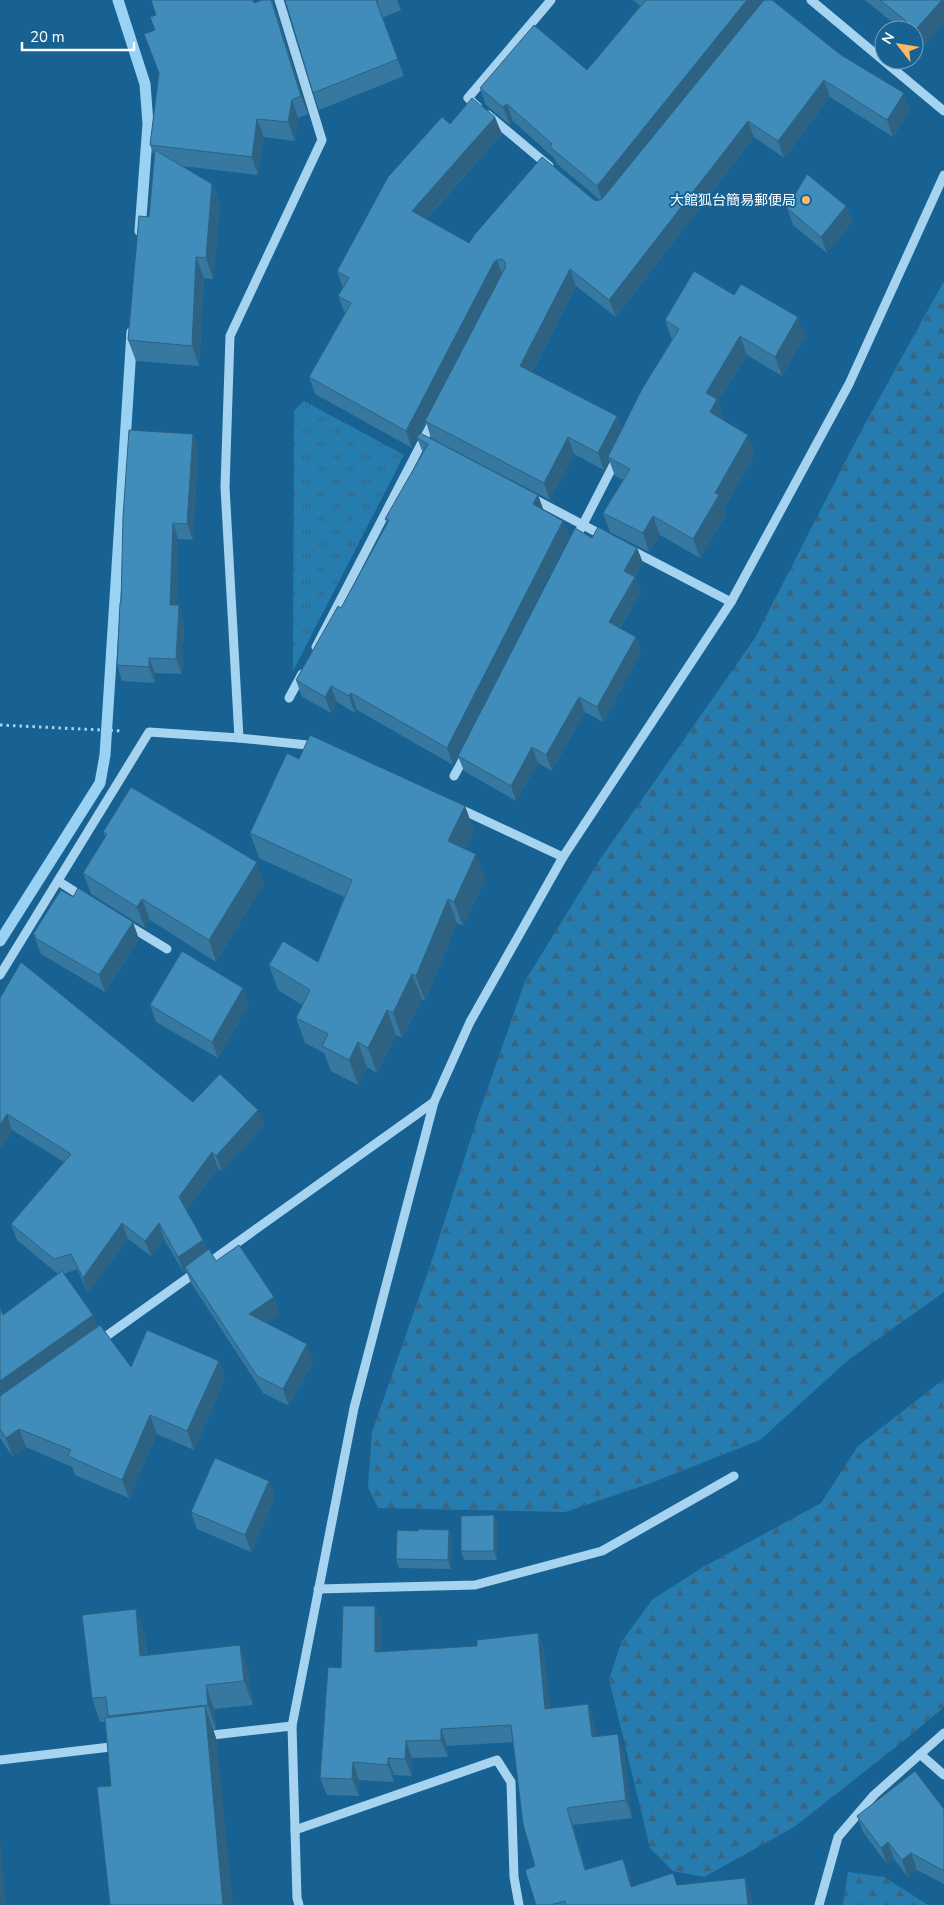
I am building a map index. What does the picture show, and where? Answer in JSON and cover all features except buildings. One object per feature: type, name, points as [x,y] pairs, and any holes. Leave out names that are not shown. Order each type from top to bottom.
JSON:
[{"type":"street","points":[[239,738],[225,487],[230,336],[322,140],[279,0]]},
{"type":"street","points":[[552,0],[468,98],[559,174]]},
{"type":"street","points":[[811,0],[944,111]]},
{"type":"street","points":[[299,1905],[292,1726],[354,1408],[434,1102],[470,1022],[563,857],[731,602],[850,384],[944,176]]},
{"type":"street","points":[[289,698],[427,443],[437,414]]},
{"type":"street","points":[[570,551],[622,448]]},
{"type":"street","points":[[524,494],[609,538]]},
{"type":"street","points":[[626,548],[731,602]]},
{"type":"street","points":[[0,975],[149,732],[239,738],[329,748]]},
{"type":"street","points":[[454,776],[472,742]]},
{"type":"street","points":[[451,804],[563,857]]},
{"type":"street","points":[[58,882],[91,902]]},
{"type":"street","points":[[116,918],[167,949]]},
{"type":"street","points":[[88,1349],[434,1102]]},
{"type":"street","points":[[318,1589],[475,1585],[602,1551],[734,1476]]},
{"type":"street","points":[[196,1737],[292,1726]]},
{"type":"street","points":[[819,1905],[838,1836],[874,1795],[944,1733]]},
{"type":"street","points":[[0,1760],[128,1745]]},
{"type":"street","points":[[920,1754],[944,1775]]},
{"type":"street","points":[[295,1830],[497,1760],[511,1782],[514,1877],[520,1905]]},
{"type":"path","points":[[0,725],[115,731]]},
{"type":"green space","points":[[944,281],[944,1292],[847,1361],[760,1440],[651,1483],[565,1512],[378,1508],[368,1487],[372,1432],[431,1263],[478,1116],[525,981],[601,858],[755,638],[859,435]]},
{"type":"green space","points":[[304,401],[404,455],[293,671],[294,411]]},
{"type":"green space","points":[[944,1379],[944,1707],[794,1827],[704,1877],[673,1871],[650,1848],[609,1679],[622,1641],[652,1600],[703,1567],[821,1503],[858,1446]]},
{"type":"green space","points":[[848,1872],[884,1877],[928,1905],[843,1905]]},
{"type":"waterway","points":[[118,0],[145,84],[148,124],[140,231]]},
{"type":"waterway","points":[[0,941],[100,783],[105,755],[132,332]]},
{"type":"place","name":"大館狐台簡易郵便局","points":[[806,200]]}]
